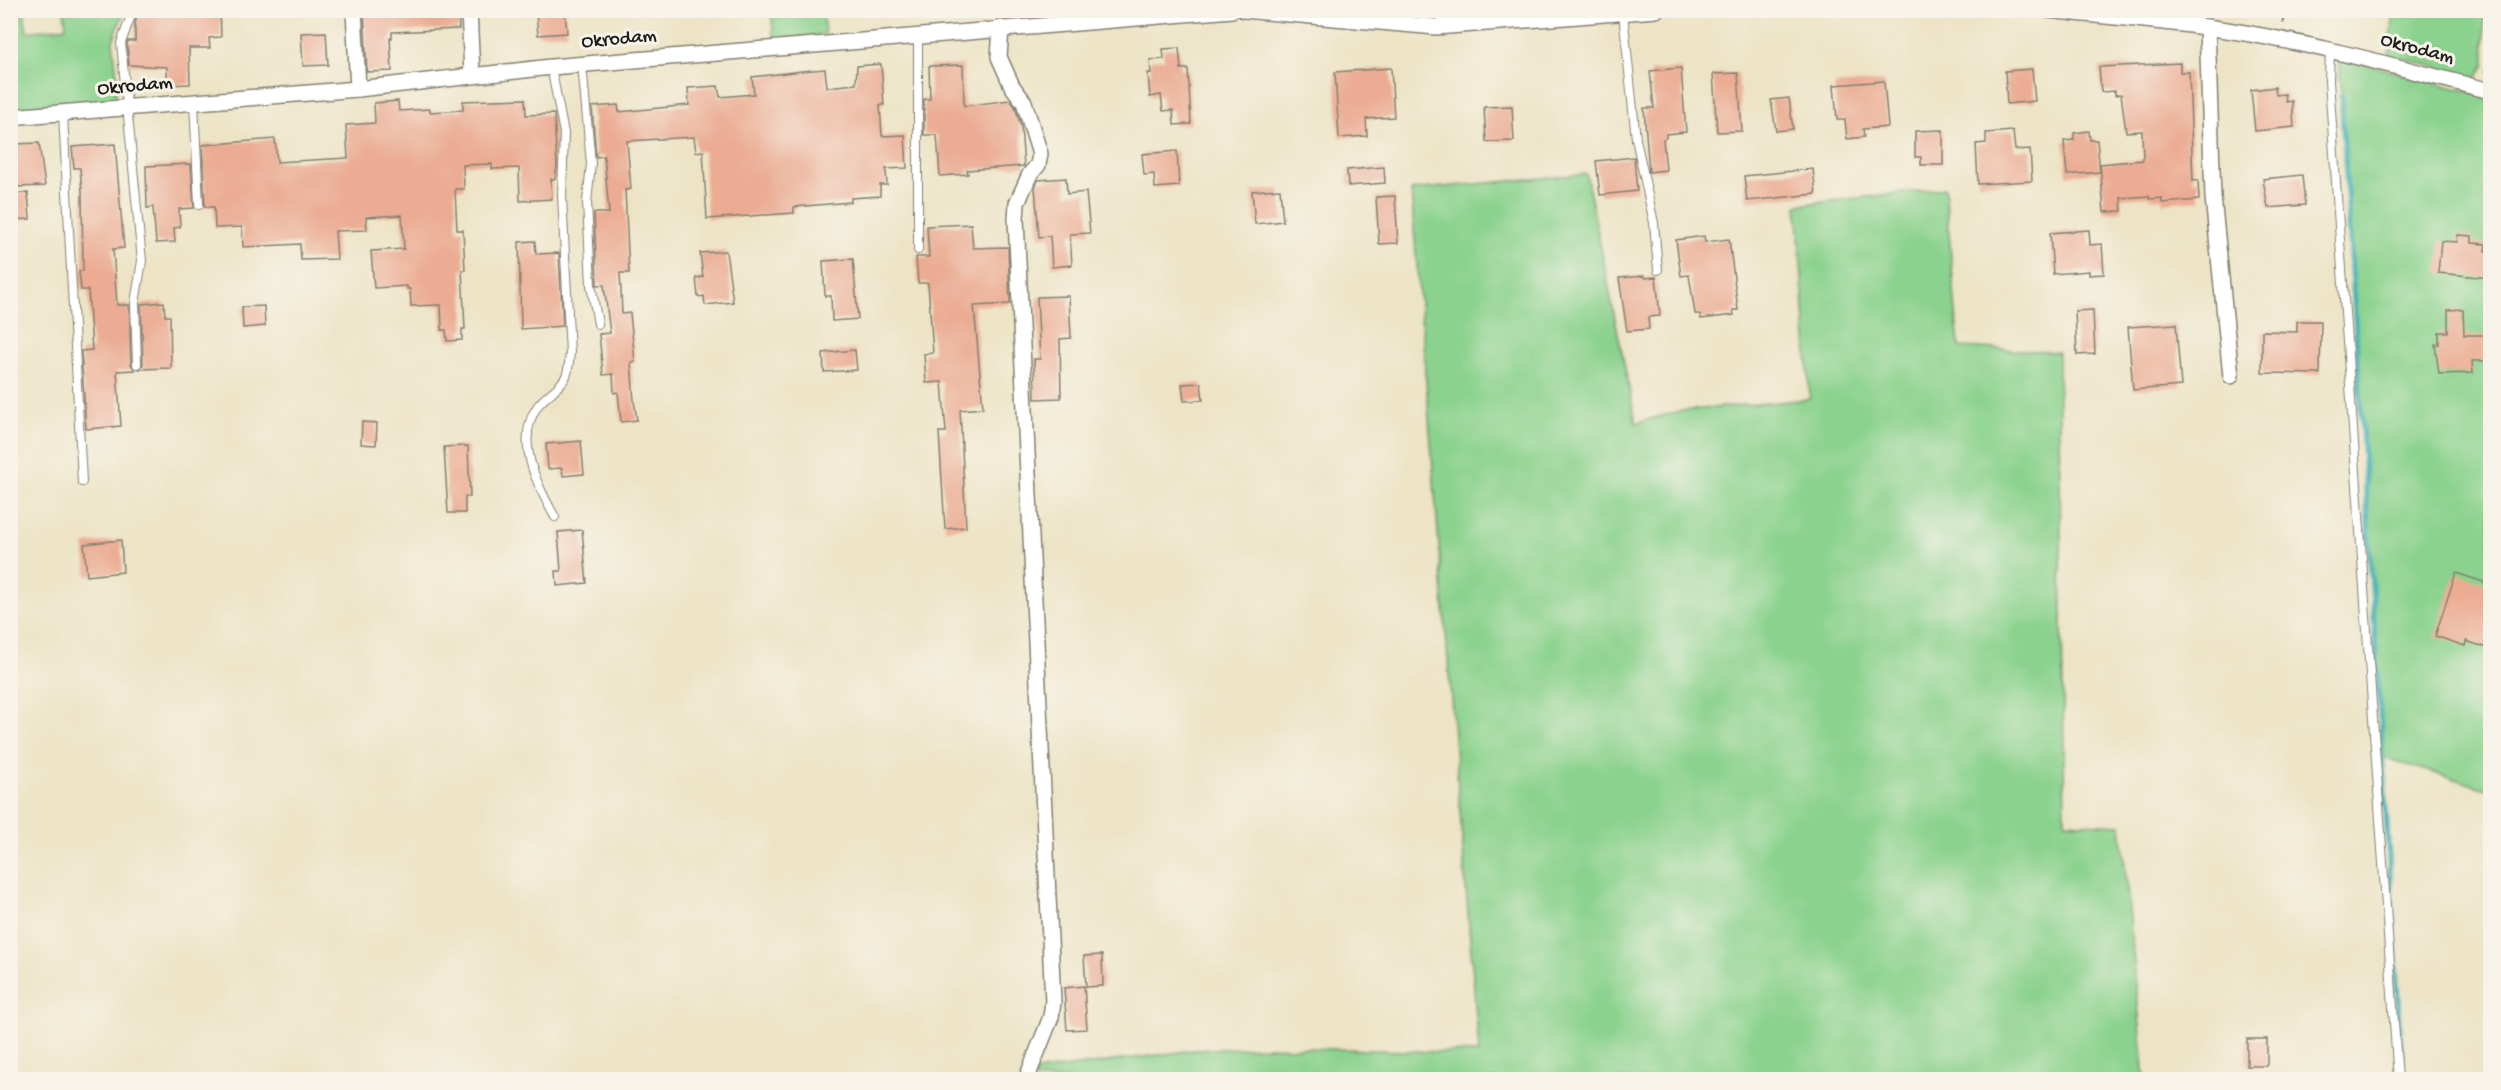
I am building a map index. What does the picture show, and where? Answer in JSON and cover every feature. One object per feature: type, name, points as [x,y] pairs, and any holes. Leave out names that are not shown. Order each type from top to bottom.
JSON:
[{"type":"street","points":[[354,10],[358,89]]},
{"type":"street","points":[[469,10],[472,74]]},
{"type":"street","name":"Okrodam","points":[[11,117],[358,89],[472,74],[1000,28],[1117,14],[1232,10]]},
{"type":"street","points":[[1244,10],[1437,27],[1656,10]]},
{"type":"street","name":"Okrodam","points":[[2048,10],[2207,27],[2330,49],[2485,89]]},
{"type":"street","points":[[2207,27],[2213,197],[2231,376]]},
{"type":"street","points":[[1000,28],[999,57],[1012,86],[1024,102],[1040,154],[1038,165],[1030,174],[1017,202],[1016,219],[1053,1002],[1050,1017],[1026,1080]]},
{"type":"lane","points":[[133,10],[121,43],[142,261],[135,303],[137,364]]},
{"type":"lane","points":[[1623,14],[1636,139],[1654,223],[1658,270]]},
{"type":"lane","points":[[918,35],[918,250]]},
{"type":"lane","points":[[2330,49],[2329,81],[2398,1080]]},
{"type":"lane","points":[[582,64],[591,164],[586,202],[591,285],[598,324]]},
{"type":"lane","points":[[551,67],[564,133],[562,196],[570,353],[566,377],[536,407],[530,424],[529,447],[535,482],[555,517]]},
{"type":"lane","points":[[10,99],[11,117]]},
{"type":"lane","points":[[194,102],[199,205]]},
{"type":"lane","points":[[63,114],[82,482]]},
{"type":"path","points":[[2485,89],[2488,64],[2488,10]]},
{"type":"green space","points":[[11,11],[24,11],[27,32],[66,27],[64,11],[124,11],[113,41],[118,85],[114,101],[20,111],[14,101]]},
{"type":"green space","points":[[771,11],[823,11],[825,34],[774,40]]},
{"type":"green space","points":[[2394,11],[2484,11],[2485,65],[2477,78],[2389,55]]},
{"type":"green space","points":[[2339,57],[2490,97],[2490,790],[2382,757]]},
{"type":"green space","points":[[1586,174],[1636,423],[1680,411],[1810,399],[1797,205],[1945,188],[1959,347],[2058,352],[2065,822],[2121,825],[2145,1079],[1035,1080],[1035,1072],[1194,1050],[1267,1047],[1479,1053],[1411,190]]},
{"type":"building","points":[[145,10],[220,10],[221,37],[209,38],[210,48],[189,48],[190,84],[167,85],[167,67],[129,65],[127,44],[128,41],[135,41],[137,16],[145,16]]},
{"type":"building","points":[[364,10],[458,10],[459,29],[392,32],[392,38],[390,38],[392,71],[367,72]]},
{"type":"building","points":[[536,10],[565,10],[567,33],[538,35]]},
{"type":"building","points":[[326,32],[328,65],[303,66],[301,33]]},
{"type":"building","points":[[1179,48],[1181,69],[1188,69],[1191,124],[1174,125],[1173,110],[1163,111],[1161,95],[1150,97],[1148,73],[1151,73],[1150,60],[1164,59],[1163,49]]},
{"type":"building","points":[[2180,63],[2180,72],[2189,72],[2193,181],[2198,180],[2199,200],[2162,203],[2162,198],[2149,199],[2149,196],[2121,198],[2122,211],[2104,212],[2100,164],[2143,160],[2142,131],[2126,132],[2121,94],[2115,95],[2115,91],[2101,92],[2099,67]]},
{"type":"building","points":[[881,64],[884,105],[880,105],[882,136],[905,135],[907,168],[886,169],[887,185],[880,185],[880,196],[851,198],[851,202],[794,207],[794,213],[707,219],[703,151],[696,152],[694,137],[627,141],[631,189],[625,190],[629,273],[620,273],[622,314],[630,313],[635,362],[631,362],[637,420],[621,422],[618,392],[614,393],[613,374],[603,375],[599,334],[610,333],[604,285],[597,285],[594,213],[609,213],[604,156],[596,157],[592,107],[618,105],[619,112],[689,105],[688,88],[718,86],[720,97],[754,94],[752,77],[802,71],[825,69],[827,87],[856,84],[857,66]]},
{"type":"building","points":[[963,65],[964,106],[1010,100],[1015,106],[1021,127],[1024,166],[967,170],[968,174],[940,176],[937,135],[924,135],[924,99],[930,99],[929,66]]},
{"type":"building","points":[[1391,68],[1394,117],[1366,119],[1367,136],[1339,138],[1335,72]]},
{"type":"building","points":[[1681,68],[1686,132],[1666,134],[1666,138],[1663,139],[1666,170],[1649,172],[1644,108],[1654,108],[1650,71]]},
{"type":"building","points":[[2032,69],[2035,101],[2007,104],[2005,71]]},
{"type":"building","points":[[1738,73],[1742,131],[1717,132],[1713,74]]},
{"type":"building","points":[[1884,81],[1888,127],[1863,129],[1864,137],[1847,139],[1845,120],[1837,120],[1834,85]]},
{"type":"building","points":[[2275,87],[2276,95],[2285,94],[2286,102],[2292,101],[2294,127],[2255,131],[2251,90]]},
{"type":"building","points":[[1789,98],[1793,129],[1776,131],[1771,100]]},
{"type":"building","points":[[525,99],[526,115],[554,114],[557,167],[555,179],[551,179],[552,199],[520,201],[519,168],[492,169],[492,164],[463,165],[464,189],[455,189],[457,230],[463,230],[465,270],[462,270],[465,329],[462,329],[462,340],[447,341],[446,330],[442,330],[441,305],[411,306],[410,289],[407,289],[407,286],[374,288],[371,251],[404,249],[402,215],[366,217],[367,230],[335,231],[337,259],[301,260],[300,244],[243,247],[242,227],[215,228],[214,207],[205,207],[202,145],[275,139],[277,162],[348,158],[346,125],[375,123],[374,103],[398,101],[399,111],[430,109],[430,112],[463,110],[463,101]]},
{"type":"building","points":[[1512,106],[1514,141],[1486,142],[1484,107]]},
{"type":"building","points":[[1943,130],[1943,165],[1921,165],[1921,157],[1915,157],[1915,131]]},
{"type":"building","points":[[2013,131],[2015,150],[2030,149],[2032,181],[1978,184],[1976,144],[1986,143],[1986,133]]},
{"type":"building","points":[[2089,131],[2090,140],[2097,140],[2100,172],[2067,175],[2064,141],[2074,140],[2074,133]]},
{"type":"building","points":[[39,143],[45,186],[16,187],[14,144]]},
{"type":"building","points":[[115,144],[124,248],[113,249],[117,305],[129,305],[131,364],[135,370],[117,371],[121,426],[86,429],[81,351],[92,350],[88,290],[81,290],[79,271],[83,271],[80,168],[74,168],[72,147]]},
{"type":"building","points":[[1177,151],[1179,186],[1155,188],[1154,174],[1144,175],[1142,154]]},
{"type":"building","points":[[1634,157],[1637,191],[1600,195],[1596,161]]},
{"type":"building","points":[[191,164],[194,208],[179,209],[180,227],[174,228],[175,242],[156,243],[153,207],[147,208],[146,166]]},
{"type":"building","points":[[1384,167],[1385,183],[1348,186],[1347,170]]},
{"type":"building","points":[[1813,169],[1816,194],[1747,201],[1744,176]]},
{"type":"building","points":[[2302,175],[2305,205],[2268,208],[2263,179]]},
{"type":"building","points":[[1066,178],[1067,194],[1086,192],[1090,233],[1070,234],[1072,265],[1052,267],[1050,236],[1039,237],[1035,187],[1038,180]]},
{"type":"building","points":[[1280,189],[1283,221],[1255,224],[1252,191]]},
{"type":"building","points":[[28,193],[30,219],[10,220],[10,194]]},
{"type":"building","points":[[1395,196],[1398,243],[1379,244],[1376,197]]},
{"type":"building","points":[[971,224],[973,248],[1008,247],[1010,304],[974,306],[983,408],[960,410],[966,527],[945,529],[939,432],[946,432],[942,382],[926,383],[924,354],[933,353],[928,283],[918,283],[916,257],[929,257],[927,226]]},
{"type":"building","points":[[2089,230],[2090,245],[2102,244],[2104,274],[2089,275],[2089,271],[2053,274],[2050,233]]},
{"type":"building","points":[[2458,235],[2472,236],[2472,243],[2486,244],[2485,251],[2490,251],[2490,278],[2438,273],[2441,241],[2457,242]]},
{"type":"building","points":[[1704,236],[1705,242],[1729,239],[1738,310],[1733,310],[1734,315],[1701,319],[1700,314],[1695,314],[1689,275],[1681,276],[1676,240]]},
{"type":"building","points":[[535,241],[536,254],[559,253],[563,326],[521,329],[519,242]]},
{"type":"building","points":[[726,251],[733,302],[705,305],[704,296],[698,297],[696,278],[703,277],[700,253]]},
{"type":"building","points":[[853,259],[858,319],[832,321],[831,296],[825,296],[823,261]]},
{"type":"building","points":[[1644,276],[1645,278],[1656,277],[1660,316],[1648,317],[1649,329],[1627,331],[1619,278]]},
{"type":"building","points":[[1069,296],[1071,338],[1060,339],[1061,398],[1035,399],[1034,359],[1040,359],[1037,297]]},
{"type":"building","points":[[164,302],[165,316],[170,316],[171,368],[139,369],[143,364],[141,304]]},
{"type":"building","points":[[264,306],[265,326],[243,328],[242,307]]},
{"type":"building","points":[[2463,309],[2464,335],[2490,335],[2490,361],[2472,361],[2473,373],[2439,374],[2435,344],[2439,344],[2439,332],[2448,332],[2448,310]]},
{"type":"building","points":[[2093,310],[2095,354],[2077,355],[2075,311]]},
{"type":"building","points":[[2297,321],[2321,321],[2320,374],[2262,373],[2262,331],[2297,332]]},
{"type":"building","points":[[2176,324],[2181,386],[2133,390],[2128,327]]},
{"type":"building","points":[[855,350],[857,370],[824,372],[823,353]]},
{"type":"building","points":[[1201,383],[1203,400],[1184,401],[1182,384]]},
{"type":"building","points":[[362,422],[377,423],[376,445],[361,444]]},
{"type":"building","points":[[581,441],[584,474],[563,476],[562,468],[548,469],[546,444]]},
{"type":"building","points":[[468,446],[470,497],[465,497],[465,513],[448,513],[444,447]]},
{"type":"building","points":[[582,530],[587,583],[557,586],[556,571],[561,571],[558,532]]},
{"type":"building","points":[[121,540],[123,572],[87,576],[84,544]]},
{"type":"building","points":[[2456,573],[2490,584],[2490,649],[2466,641],[2465,646],[2435,636]]},
{"type":"building","points":[[1102,955],[1103,986],[1086,987],[1084,956]]},
{"type":"building","points":[[1084,986],[1087,1029],[1067,1030],[1064,988]]},
{"type":"building","points":[[2247,1039],[2267,1039],[2267,1066],[2247,1066]]},
{"type":"waterway","points":[[2341,96],[2403,1080]]}]
